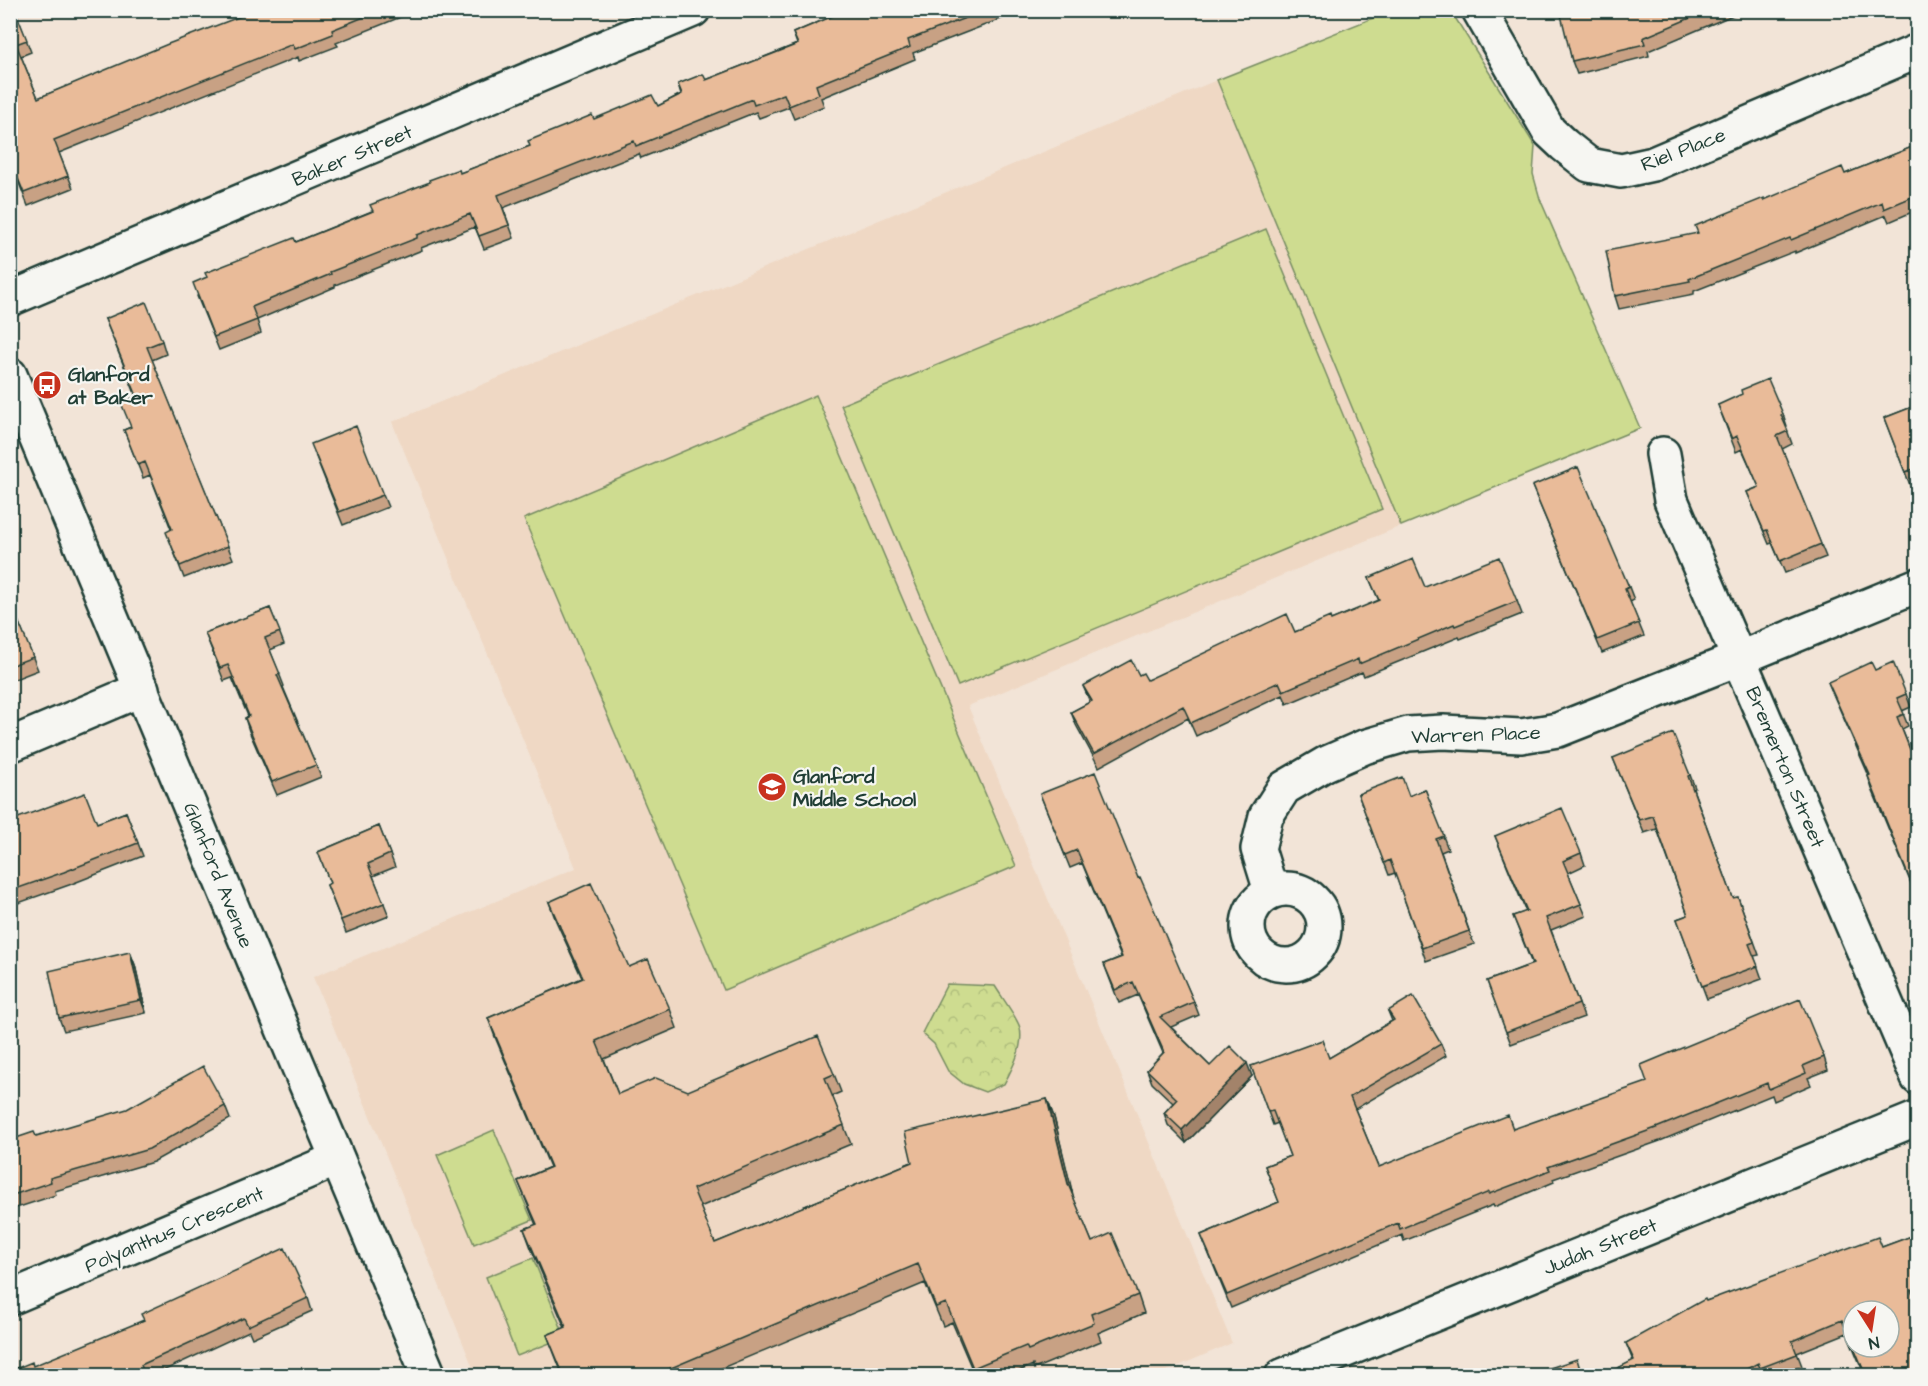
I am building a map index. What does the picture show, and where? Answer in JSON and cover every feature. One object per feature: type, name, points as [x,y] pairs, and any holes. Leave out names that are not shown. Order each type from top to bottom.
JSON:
[{"type":"street","name":"Baker Street","points":[[10,299],[693,10]]},
{"type":"street","name":"Riel Place","points":[[1479,10],[1549,131],[1589,165],[1621,171],[1653,164],[1917,51]]},
{"type":"street","name":"Glanford Avenue","points":[[10,375],[429,1376]]},
{"type":"street","name":"Bremerton Street","points":[[1663,454],[1671,500],[1917,1078]]},
{"type":"street","name":"Warren Place","points":[[1271,891],[1258,849],[1266,816],[1284,788],[1325,764],[1364,747],[1408,734],[1443,732],[1521,736],[1558,730],[1917,585]]},
{"type":"street","points":[[10,745],[142,689]]},
{"type":"street","name":"Judah Street","points":[[1282,1376],[1917,1118]]},
{"type":"street","name":"Polyanthus Crescent","points":[[10,1298],[337,1159]]},
{"type":"shaded area","name":"Glanford Middle School","points":[[1217,80],[1401,526],[968,706],[1232,1343],[1155,1376],[476,1375],[313,977],[576,868],[392,422]]},
{"type":"green space","points":[[1393,10],[1451,11],[1535,146],[1533,174],[1540,199],[1640,428],[1401,526],[1217,80]]},
{"type":"green space","points":[[1266,229],[1382,509],[958,686],[841,405]]},
{"type":"green space","points":[[816,395],[1016,866],[724,990],[524,519]]},
{"type":"green space","points":[[947,984],[995,986],[1016,1019],[1020,1028],[1020,1043],[1004,1084],[985,1092],[964,1084],[948,1071],[934,1044],[922,1033]]},
{"type":"green space","points":[[494,1130],[532,1220],[474,1244],[437,1155]]},
{"type":"green space","points":[[533,1258],[565,1337],[517,1356],[486,1277]]},
{"type":"building","points":[[10,10],[15,10],[27,40],[16,44],[38,98],[257,10],[381,10],[332,30],[333,34],[295,49],[293,44],[54,140],[68,176],[24,193],[10,159]]},
{"type":"building","points":[[847,10],[986,10],[908,40],[910,47],[816,85],[819,94],[789,106],[784,94],[754,105],[752,99],[636,146],[634,141],[498,195],[509,225],[479,236],[470,214],[252,307],[257,320],[214,337],[193,283],[207,277],[205,273],[294,238],[296,242],[373,211],[370,205],[430,182],[429,180],[459,169],[460,173],[530,146],[528,141],[592,115],[594,119],[652,95],[658,106],[682,94],[678,84],[703,74],[706,80],[798,44],[793,33]]},
{"type":"building","points":[[1563,10],[1709,10],[1643,38],[1645,44],[1572,61],[1561,15],[1564,14]]},
{"type":"building","points":[[1917,145],[1917,195],[1884,209],[1882,202],[1689,279],[1690,281],[1615,296],[1606,251],[1698,233],[1695,226],[1764,198],[1764,200],[1842,167],[1845,174]]},
{"type":"building","points":[[146,302],[162,341],[147,347],[228,546],[180,566],[166,532],[172,529],[145,462],[138,465],[124,430],[131,427],[121,403],[137,396],[105,319]]},
{"type":"building","points":[[1768,379],[1788,431],[1777,436],[1821,544],[1780,561],[1747,492],[1759,487],[1737,436],[1732,439],[1718,405],[1742,394],[1741,390]]},
{"type":"building","points":[[1917,383],[1917,397],[1913,385]]},
{"type":"building","points":[[1917,405],[1917,468],[1905,472],[1884,418]]},
{"type":"building","points":[[356,426],[383,495],[339,512],[311,444]]},
{"type":"building","points":[[1578,467],[1629,587],[1625,589],[1639,623],[1597,640],[1532,486]]},
{"type":"building","points":[[1499,557],[1517,601],[1455,626],[1454,624],[1359,664],[1358,659],[1283,691],[1279,682],[1191,723],[1183,706],[1094,754],[1071,712],[1092,701],[1083,686],[1131,660],[1139,675],[1143,673],[1147,680],[1287,614],[1295,632],[1379,600],[1369,578],[1413,559],[1425,587]]},
{"type":"building","points":[[10,601],[33,657],[10,666]]},
{"type":"building","points":[[270,608],[280,632],[265,638],[280,674],[277,675],[316,765],[272,782],[245,718],[249,716],[228,665],[220,668],[205,633]]},
{"type":"building","points":[[1871,662],[1875,670],[1893,662],[1906,694],[1897,698],[1904,714],[1897,717],[1917,767],[1917,897],[1868,776],[1870,775],[1828,682]]},
{"type":"building","points":[[1673,733],[1733,898],[1738,897],[1754,942],[1749,944],[1758,966],[1702,986],[1677,919],[1688,915],[1653,816],[1639,820],[1613,758]]},
{"type":"building","points":[[1095,772],[1138,878],[1140,877],[1194,1002],[1160,1017],[1210,1066],[1230,1046],[1247,1063],[1182,1130],[1164,1113],[1177,1099],[1147,1070],[1164,1052],[1133,982],[1115,990],[1104,964],[1122,957],[1077,850],[1065,855],[1040,794]]},
{"type":"building","points":[[1402,777],[1409,796],[1425,789],[1444,836],[1436,839],[1469,931],[1422,948],[1390,860],[1384,863],[1358,794]]},
{"type":"building","points":[[85,793],[97,823],[126,812],[138,843],[10,891],[10,821]]},
{"type":"building","points":[[1562,808],[1581,853],[1563,861],[1581,904],[1546,918],[1579,1004],[1506,1032],[1487,981],[1533,964],[1513,916],[1527,911],[1495,836]]},
{"type":"building","points":[[379,826],[390,854],[368,864],[384,903],[341,920],[327,885],[330,883],[318,852]]},
{"type":"building","points":[[591,883],[629,967],[648,959],[670,1009],[596,1041],[618,1094],[656,1078],[688,1091],[818,1036],[834,1074],[825,1078],[844,1125],[693,1189],[715,1243],[912,1162],[905,1132],[1047,1099],[1068,1184],[1092,1242],[1112,1233],[1138,1295],[1091,1314],[1094,1323],[1028,1350],[1026,1346],[973,1368],[946,1303],[936,1307],[918,1264],[652,1376],[564,1376],[547,1335],[566,1327],[524,1229],[537,1224],[518,1181],[551,1167],[488,1018],[583,978],[549,902]]},
{"type":"building","points":[[130,952],[141,1000],[59,1018],[49,971]]},
{"type":"building","points":[[1413,996],[1441,1044],[1350,1097],[1379,1167],[1508,1115],[1513,1129],[1647,1082],[1641,1065],[1800,999],[1824,1057],[1803,1066],[1806,1073],[1769,1089],[1767,1083],[1656,1128],[1548,1167],[1550,1170],[1489,1194],[1489,1192],[1400,1229],[1398,1223],[1227,1295],[1201,1235],[1279,1202],[1265,1166],[1290,1156],[1273,1111],[1268,1112],[1251,1066],[1322,1040],[1329,1058],[1394,1020],[1388,1011]]},
{"type":"building","points":[[203,1066],[225,1106],[149,1149],[50,1178],[51,1182],[10,1196],[10,1140],[34,1132],[36,1136],[127,1109]]},
{"type":"building","points":[[1917,1234],[1917,1288],[1911,1290],[1917,1305],[1917,1376],[1866,1376],[1859,1359],[1901,1359],[1901,1299],[1841,1299],[1841,1320],[1792,1341],[1797,1354],[1760,1368],[1758,1363],[1733,1376],[1602,1376],[1634,1360],[1626,1343],[1705,1299],[1706,1301],[1878,1237],[1882,1247]]},
{"type":"building","points":[[285,1248],[308,1298],[248,1326],[244,1318],[141,1365],[145,1376],[10,1376],[10,1371],[32,1362],[33,1366],[144,1320],[141,1314]]},
{"type":"building","points":[[1577,1359],[1582,1376],[1526,1376]]},
{"type":"place","name":"Glanford at Baker","points":[[47,385]]},
{"type":"place","name":"Glanford Middle School","points":[[772,787]]}]
